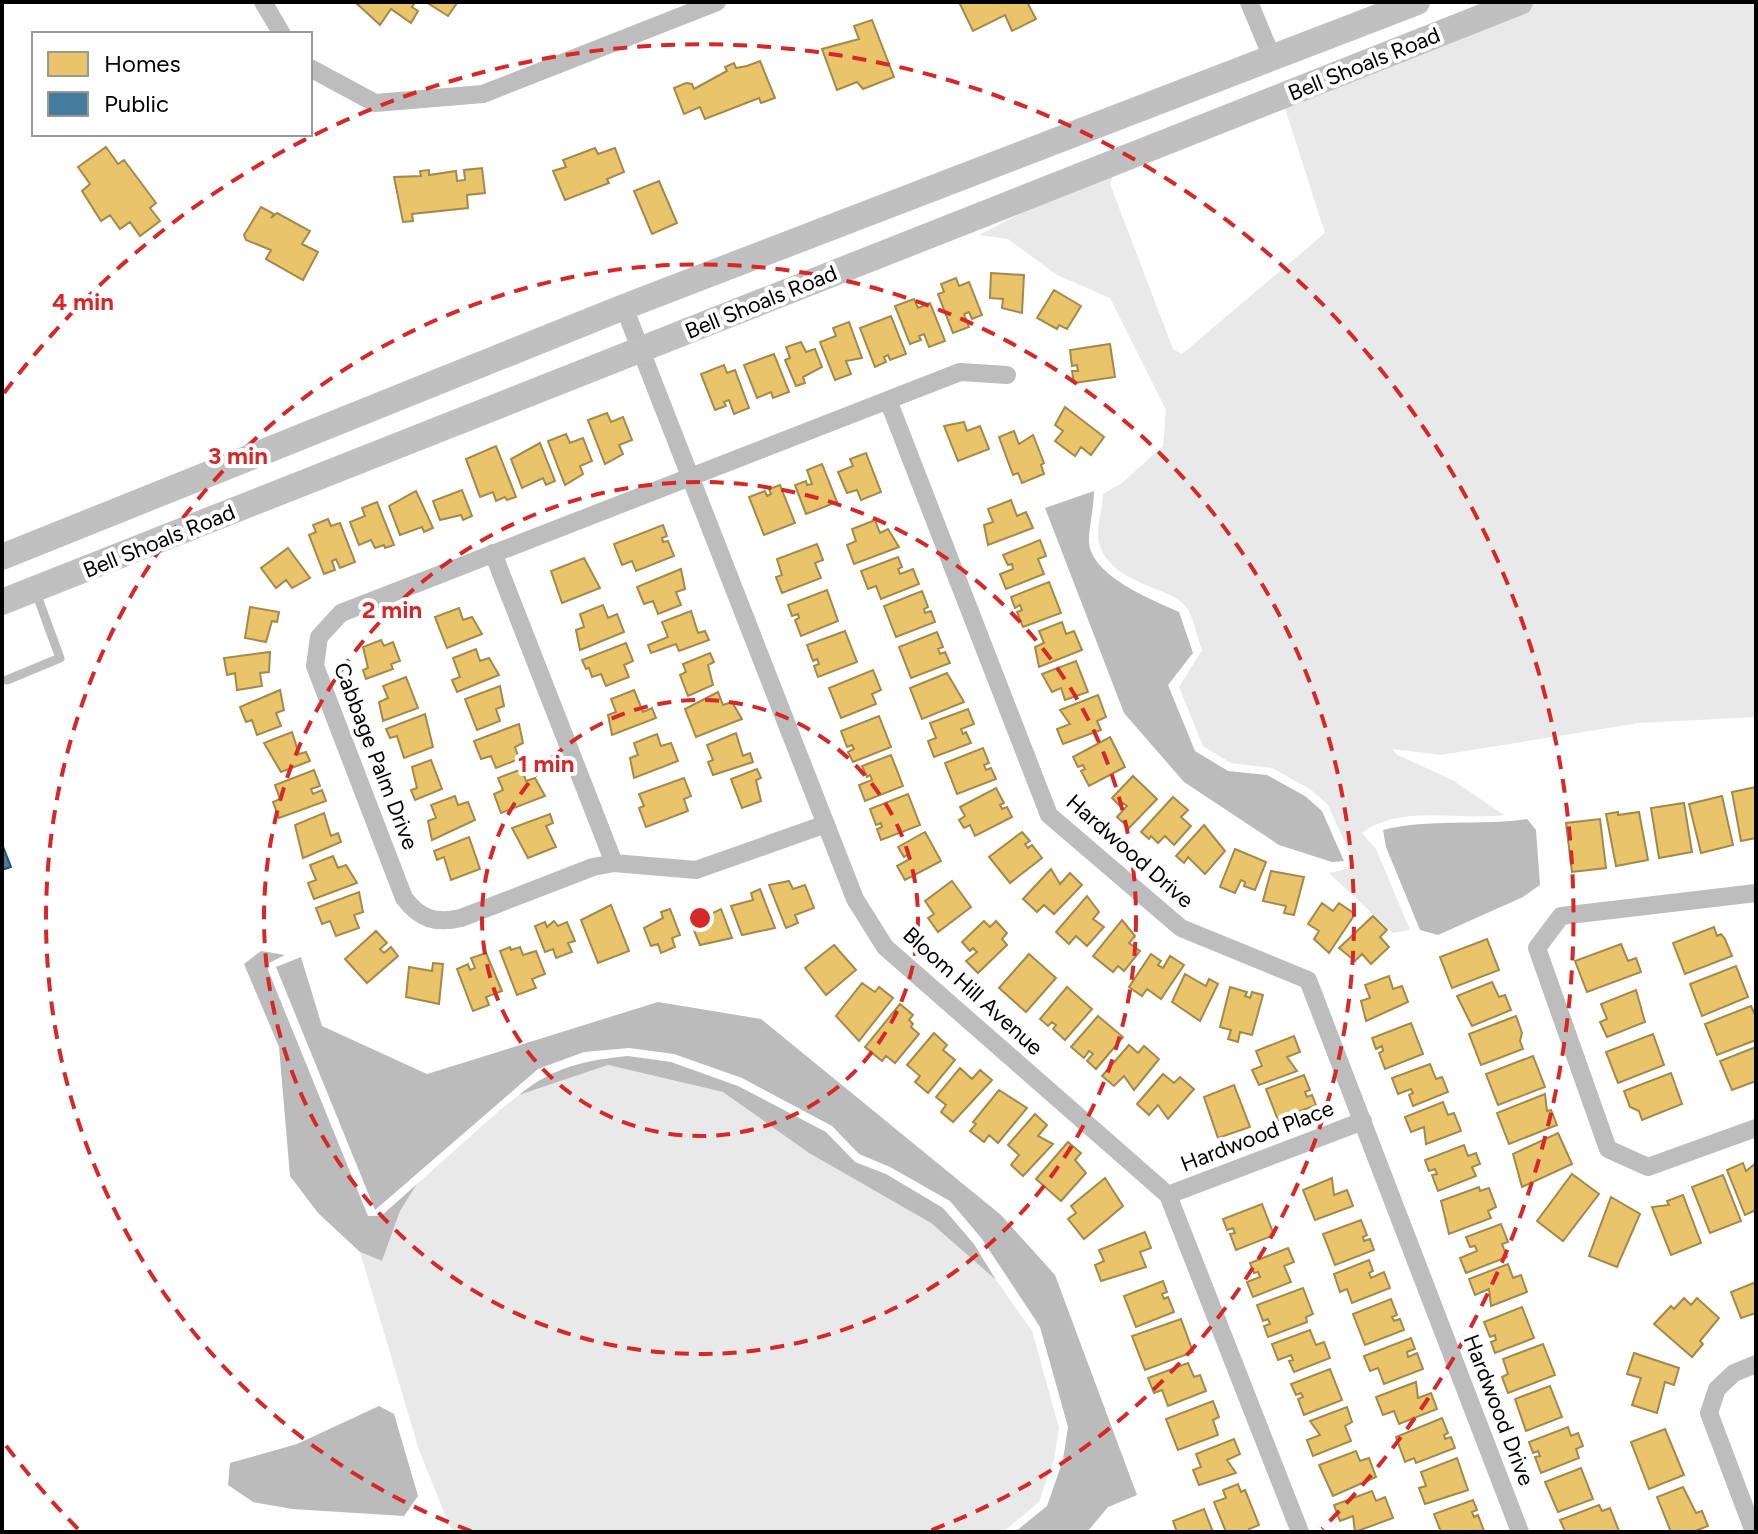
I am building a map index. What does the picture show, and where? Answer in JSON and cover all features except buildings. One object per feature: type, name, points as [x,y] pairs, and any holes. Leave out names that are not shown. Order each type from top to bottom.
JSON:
[{"type":"main road","name":"Bell Shoals Road","points":[[2,557],[624,307],[1273,60],[1417,2]]},
{"type":"main road","name":"Bell Shoals Road","points":[[2,602],[1520,2]]},
{"type":"street","points":[[263,2],[281,32]]},
{"type":"street","points":[[312,69],[375,103],[483,94],[682,8],[717,2]]},
{"type":"street","points":[[1249,2],[1273,60]]},
{"type":"street","name":"Bloom Hill Avenue","points":[[624,307],[855,899],[885,947],[1168,1195],[1300,1532]]},
{"type":"street","name":"Cabbage Palm Drive","points":[[826,824],[696,870],[614,863],[593,867],[446,922],[421,916],[404,898],[315,666],[315,650],[328,623],[341,613],[960,372],[1007,375]]},
{"type":"street","name":"Hardwood Drive","points":[[888,400],[1049,815],[1181,928],[1308,980],[1520,1532]]},
{"type":"street","points":[[493,553],[614,863]]},
{"type":"street","points":[[1755,895],[1561,916],[1537,948],[1608,1149],[1648,1167],[1756,1128]]},
{"type":"street","name":"Hardwood Place","points":[[1168,1195],[1363,1121]]},
{"type":"street","points":[[1754,1532],[1709,1413],[1717,1389],[1734,1373],[1756,1364]]},
{"type":"lane","points":[[7,680],[60,658],[35,590]]},
{"type":"shaded area","points":[[1536,2],[1756,2],[1756,717],[1639,723],[1441,755],[1393,749],[1396,754],[1454,781],[1504,815],[1412,816],[1377,824],[1362,833],[1376,849],[1410,930],[1393,933],[1329,873],[1347,869],[1353,860],[1328,805],[1310,789],[1272,768],[1231,763],[1203,746],[1179,687],[1202,650],[1187,608],[1169,594],[1116,568],[1099,543],[1103,494],[1122,483],[1163,446],[1166,410],[1110,298],[1057,275],[1008,239],[979,235],[1135,154],[1113,175],[1110,184],[1173,349],[1182,354],[1325,233],[1281,96]]},
{"type":"shaded area","points":[[1094,491],[1089,541],[1092,554],[1111,576],[1179,612],[1193,653],[1168,685],[1195,751],[1228,771],[1267,775],[1305,796],[1322,811],[1344,861],[1332,862],[1279,845],[1184,782],[1124,713],[1045,508]]},
{"type":"shaded area","points":[[1527,819],[1536,830],[1540,885],[1523,897],[1438,935],[1420,930],[1386,847],[1383,830],[1418,824]]},
{"type":"shaded area","points":[[261,951],[285,955],[269,963],[268,970],[368,1216],[381,1216],[417,1184],[400,1211],[382,1261],[360,1252],[318,1213],[290,1176],[279,1047],[244,964]]},
{"type":"shaded area","points":[[301,957],[322,1026],[427,1074],[658,1002],[761,1019],[1001,1215],[1055,1275],[1137,1495],[1108,1507],[1087,1532],[1015,1532],[1047,1506],[1063,1460],[1068,1427],[1040,1327],[982,1239],[950,1201],[890,1167],[859,1154],[832,1126],[742,1078],[674,1054],[629,1048],[584,1052],[538,1069],[375,1210],[276,967]]},
{"type":"shaded area","points":[[628,1056],[671,1062],[738,1086],[826,1132],[855,1162],[886,1174],[943,1208],[974,1244],[996,1280],[931,1223],[809,1153],[723,1092],[608,1065],[519,1095],[544,1078],[570,1066]]},
{"type":"shaded area","points":[[608,1065],[723,1092],[809,1153],[931,1223],[996,1280],[1032,1331],[1059,1428],[1054,1459],[1039,1502],[1003,1532],[452,1532],[419,1450],[360,1252],[382,1261],[400,1211],[417,1184],[519,1095]]},
{"type":"shaded area","points":[[379,1406],[394,1414],[418,1496],[404,1516],[292,1509],[253,1502],[228,1485],[230,1463],[297,1444]]}]
